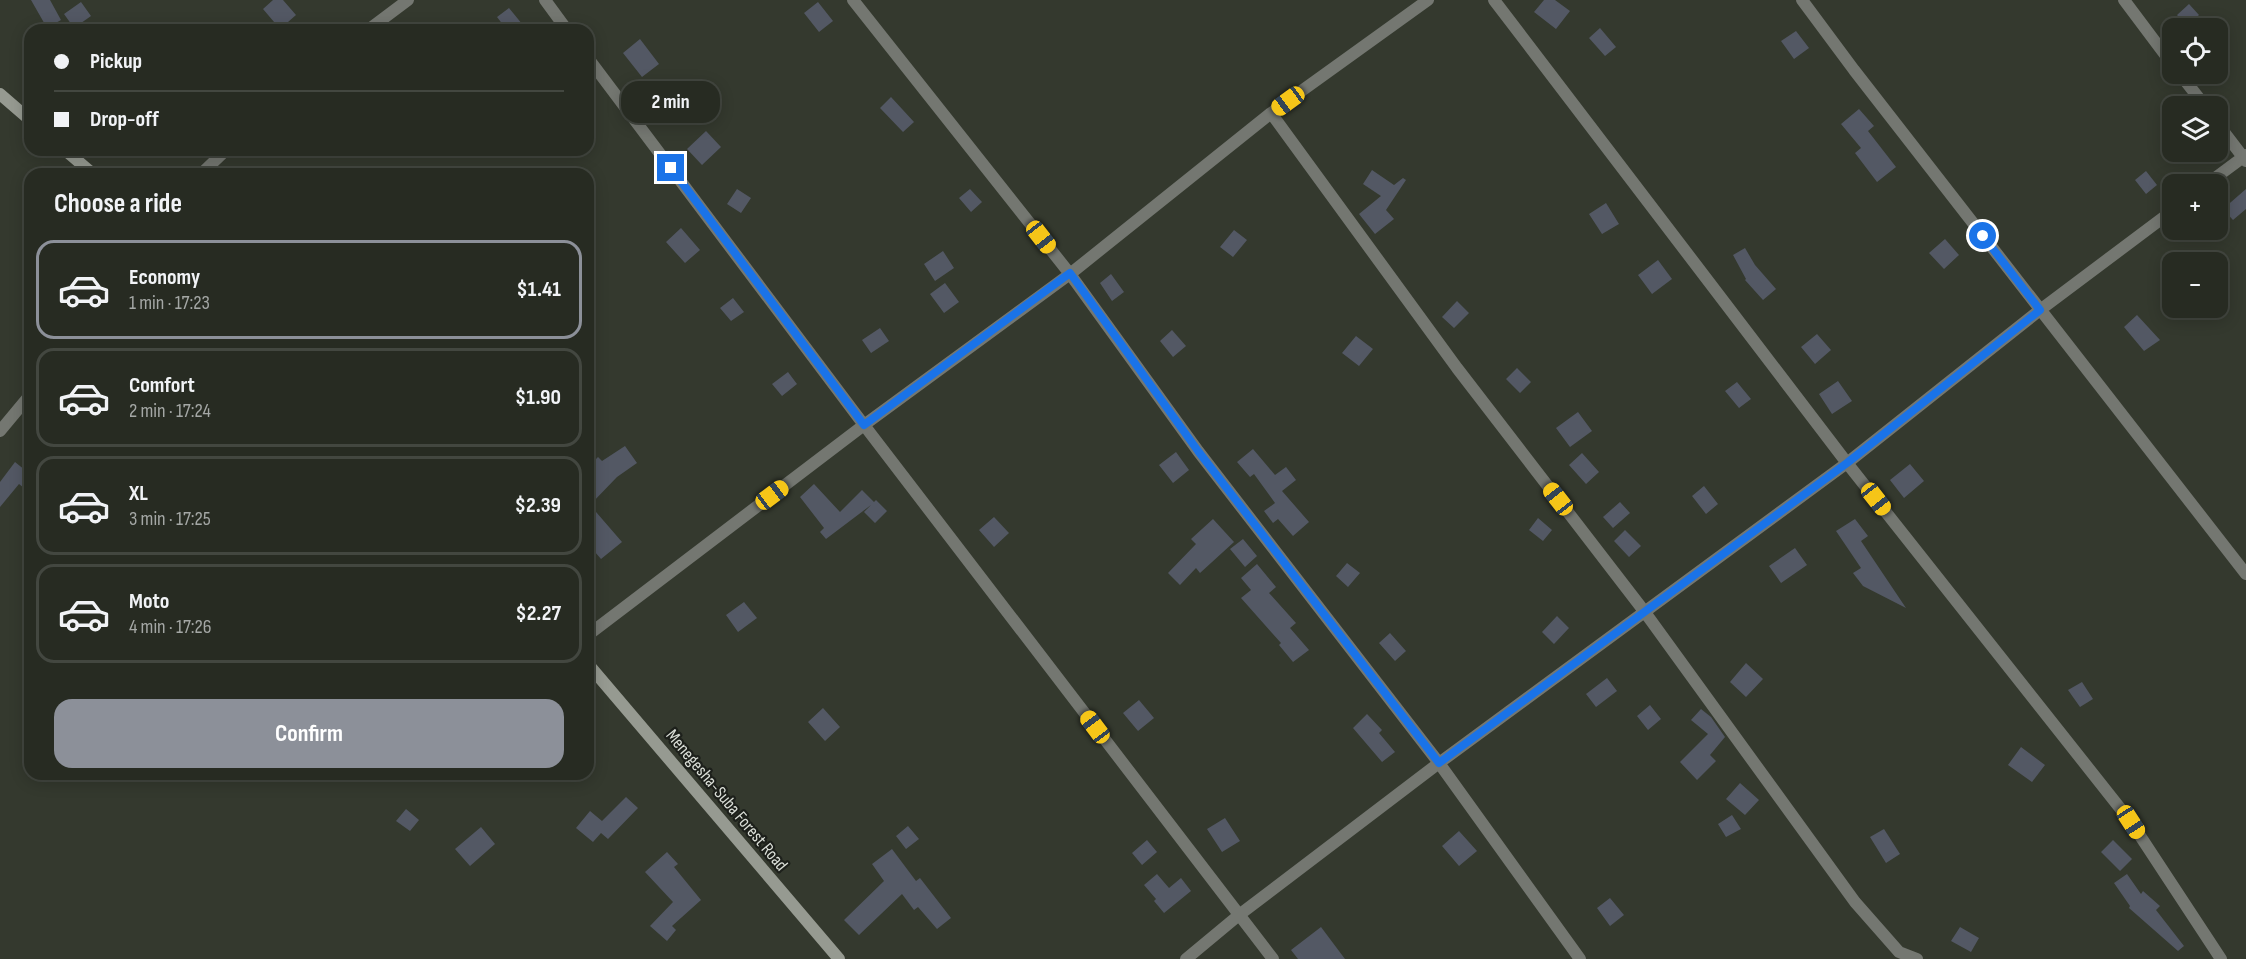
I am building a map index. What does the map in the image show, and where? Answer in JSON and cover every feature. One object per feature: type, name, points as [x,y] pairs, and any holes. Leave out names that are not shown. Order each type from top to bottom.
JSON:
[{"type":"street","points":[[376,24],[408,0]]},
{"type":"street","points":[[545,0],[563,24]]},
{"type":"street","points":[[853,0],[1070,273],[1198,451],[1439,763],[1580,959]]},
{"type":"street","points":[[594,630],[864,425],[1070,273],[1271,113],[1428,0]]},
{"type":"street","points":[[1494,0],[1847,463],[2131,822],[2221,959]]},
{"type":"street","points":[[1802,0],[2246,574]]},
{"type":"street","points":[[2124,0],[2162,51]]},
{"type":"street","points":[[594,66],[864,425],[1273,959]]},
{"type":"street","points":[[2188,84],[2197,96]]},
{"type":"street","points":[[0,94],[24,115]]},
{"type":"street","points":[[1271,113],[1457,368],[1644,611],[1855,902],[1899,952],[1917,959]]},
{"type":"street","points":[[2221,174],[2245,157],[2228,136]]},
{"type":"street","points":[[72,156],[86,168]]},
{"type":"street","points":[[207,168],[220,156]]},
{"type":"street","points":[[1186,959],[1239,915],[1439,763],[1847,463],[2040,310],[2162,218]]},
{"type":"street","points":[[0,431],[24,402]]},
{"type":"street","name":"Menegesha-Suba Forest Road","points":[[594,671],[839,959]]},
{"type":"building","points":[[31,0],[50,0],[61,20],[54,24],[45,24]]},
{"type":"building","points":[[273,0],[283,0],[296,15],[286,24],[276,24],[263,9]]},
{"type":"building","points":[[1544,0],[1555,0],[1570,11],[1556,29],[1534,12]]},
{"type":"building","points":[[81,2],[91,16],[80,24],[71,24],[64,14]]},
{"type":"building","points":[[818,2],[833,21],[819,32],[804,13]]},
{"type":"building","points":[[2189,4],[2199,15],[2196,18],[2180,18],[2177,15]]},
{"type":"building","points":[[509,8],[522,24],[502,24],[497,17]]},
{"type":"building","points":[[1600,28],[1616,47],[1605,56],[1589,38]]},
{"type":"building","points":[[1796,31],[1809,48],[1794,59],[1781,41]]},
{"type":"building","points":[[640,39],[659,64],[642,77],[623,53]]},
{"type":"building","points":[[891,97],[914,122],[903,132],[880,108]]},
{"type":"building","points":[[1859,109],[1874,126],[1868,131],[1896,167],[1877,182],[1855,153],[1861,148],[1841,124]]},
{"type":"building","points":[[706,131],[721,147],[702,165],[687,149]]},
{"type":"building","points":[[1372,170],[1394,185],[1403,178],[1406,180],[1386,210],[1394,219],[1375,234],[1359,214],[1381,196],[1363,184]]},
{"type":"building","points":[[2146,171],[2157,185],[2146,194],[2135,180]]},
{"type":"building","points":[[737,189],[751,198],[741,213],[727,204]]},
{"type":"building","points":[[970,189],[982,202],[971,212],[959,198]]},
{"type":"building","points":[[2246,189],[2246,209],[2233,220],[2228,214],[2228,205]]},
{"type":"building","points":[[1606,203],[1619,224],[1602,234],[1589,214]]},
{"type":"building","points":[[681,228],[700,250],[685,263],[666,242]]},
{"type":"building","points":[[1234,230],[1247,240],[1233,257],[1220,247]]},
{"type":"building","points":[[1945,239],[1959,255],[1944,269],[1929,253]]},
{"type":"building","points":[[1745,248],[1755,265],[1776,289],[1763,300],[1745,280],[1733,255]]},
{"type":"building","points":[[943,251],[954,268],[935,281],[924,264]]},
{"type":"building","points":[[1658,260],[1672,279],[1652,294],[1638,275]]},
{"type":"building","points":[[1111,274],[1124,292],[1112,301],[1100,283]]},
{"type":"building","points":[[945,283],[959,302],[944,313],[930,294]]},
{"type":"building","points":[[733,298],[744,312],[731,321],[720,308]]},
{"type":"building","points":[[1457,301],[1469,313],[1454,328],[1442,317]]},
{"type":"building","points":[[2137,315],[2160,340],[2144,351],[2124,327]]},
{"type":"building","points":[[880,328],[889,341],[871,353],[862,340]]},
{"type":"building","points":[[1172,330],[1186,346],[1173,357],[1160,341]]},
{"type":"building","points":[[1817,334],[1831,350],[1815,364],[1801,347]]},
{"type":"building","points":[[1356,336],[1373,349],[1359,366],[1342,353]]},
{"type":"building","points":[[1517,368],[1531,382],[1520,393],[1506,379]]},
{"type":"building","points":[[788,372],[797,384],[782,396],[772,384]]},
{"type":"building","points":[[1838,381],[1852,401],[1832,414],[1819,394]]},
{"type":"building","points":[[1737,382],[1751,399],[1739,408],[1725,391]]},
{"type":"building","points":[[1578,412],[1592,431],[1570,447],[1556,428]]},
{"type":"building","points":[[625,446],[637,463],[617,477],[594,501],[594,461],[598,457],[602,461]]},
{"type":"building","points":[[1253,449],[1275,475],[1286,467],[1296,480],[1282,491],[1309,522],[1293,536],[1278,519],[1273,523],[1264,511],[1275,503],[1254,474],[1250,477],[1237,462]]},
{"type":"building","points":[[1176,452],[1189,470],[1173,483],[1159,465]]},
{"type":"building","points":[[1582,453],[1599,472],[1586,484],[1569,465]]},
{"type":"building","points":[[15,462],[24,469],[24,488],[19,484],[0,507],[0,482]]},
{"type":"building","points":[[1910,464],[1924,481],[1904,498],[1890,480]]},
{"type":"building","points":[[814,484],[840,512],[862,490],[887,511],[875,523],[864,512],[871,505],[826,539],[820,532],[824,528],[800,497]]},
{"type":"building","points":[[1704,486],[1718,504],[1706,514],[1692,496]]},
{"type":"building","points":[[1620,502],[1630,513],[1613,528],[1603,517]]},
{"type":"building","points":[[594,510],[622,542],[601,559],[594,551]]},
{"type":"building","points":[[994,517],[1009,533],[994,547],[979,530]]},
{"type":"building","points":[[1538,518],[1552,530],[1543,541],[1529,530]]},
{"type":"building","points":[[1213,519],[1234,542],[1200,573],[1196,568],[1180,585],[1168,573],[1196,544],[1191,539]]},
{"type":"building","points":[[1855,519],[1868,536],[1861,541],[1906,608],[1863,586],[1853,573],[1861,568],[1836,531]]},
{"type":"building","points":[[1625,530],[1641,546],[1629,557],[1614,541]]},
{"type":"building","points":[[1243,539],[1257,556],[1245,567],[1230,549]]},
{"type":"building","points":[[1795,548],[1807,565],[1781,583],[1769,566]]},
{"type":"building","points":[[1347,563],[1360,573],[1348,587],[1336,576]]},
{"type":"building","points":[[1257,564],[1276,587],[1269,593],[1296,623],[1290,628],[1309,650],[1293,662],[1279,645],[1281,643],[1241,598],[1251,590],[1241,578]]},
{"type":"building","points":[[744,602],[757,618],[738,632],[726,615]]},
{"type":"building","points":[[1557,616],[1569,628],[1554,644],[1542,632]]},
{"type":"building","points":[[1390,633],[1406,651],[1395,661],[1379,643]]},
{"type":"building","points":[[1746,663],[1763,679],[1746,697],[1730,682]]},
{"type":"building","points":[[1607,678],[1617,691],[1596,707],[1586,694]]},
{"type":"building","points":[[2082,682],[2093,699],[2080,707],[2068,690]]},
{"type":"building","points":[[1139,700],[1154,718],[1138,731],[1123,713]]},
{"type":"building","points":[[1650,705],[1661,719],[1648,730],[1637,716]]},
{"type":"building","points":[[823,708],[840,727],[825,741],[808,722]]},
{"type":"building","points":[[1701,709],[1711,717],[1725,737],[1710,755],[1716,761],[1697,780],[1680,762],[1708,734],[1691,720]]},
{"type":"building","points":[[1367,714],[1382,730],[1379,733],[1395,752],[1382,762],[1353,728]]},
{"type":"building","points":[[2021,747],[2045,765],[2032,782],[2008,765]]},
{"type":"building","points":[[1740,783],[1759,800],[1745,815],[1726,799]]},
{"type":"building","points":[[626,797],[638,808],[608,839],[601,833],[593,842],[576,828],[590,811],[602,821]]},
{"type":"building","points":[[406,809],[419,820],[410,831],[396,821]]},
{"type":"building","points":[[1732,815],[1741,829],[1726,837],[1718,824]]},
{"type":"building","points":[[1225,818],[1240,841],[1222,852],[1207,829]]},
{"type":"building","points":[[908,826],[919,839],[906,849],[896,836]]},
{"type":"building","points":[[481,827],[495,844],[470,866],[455,849]]},
{"type":"building","points":[[1884,829],[1900,854],[1886,863],[1870,837]]},
{"type":"building","points":[[1459,831],[1477,851],[1459,866],[1442,846]]},
{"type":"building","points":[[1147,840],[1157,852],[1142,865],[1132,853]]},
{"type":"building","points":[[2113,840],[2132,859],[2120,871],[2101,852]]},
{"type":"building","points":[[892,849],[916,881],[920,878],[951,918],[937,929],[918,907],[914,910],[902,894],[859,935],[844,920],[884,881],[872,864]]},
{"type":"building","points":[[667,852],[678,864],[674,867],[701,900],[672,926],[676,930],[667,941],[650,926],[673,902],[645,872]]},
{"type":"building","points":[[1157,874],[1169,888],[1181,878],[1191,891],[1164,913],[1144,885]]},
{"type":"building","points":[[2127,874],[2141,894],[2143,891],[2160,906],[2156,910],[2184,946],[2178,951],[2129,908],[2130,906],[2114,883]]},
{"type":"building","points":[[1610,898],[1624,915],[1610,926],[1597,908]]},
{"type":"building","points":[[1321,927],[1345,959],[1298,959],[1291,950]]},
{"type":"building","points":[[1960,927],[1979,938],[1971,952],[1951,941]]},
{"type":"route","points":[[671,168],[864,425],[1070,273],[1198,451],[1439,763],[1847,463],[2040,310],[1983,236]]}]
